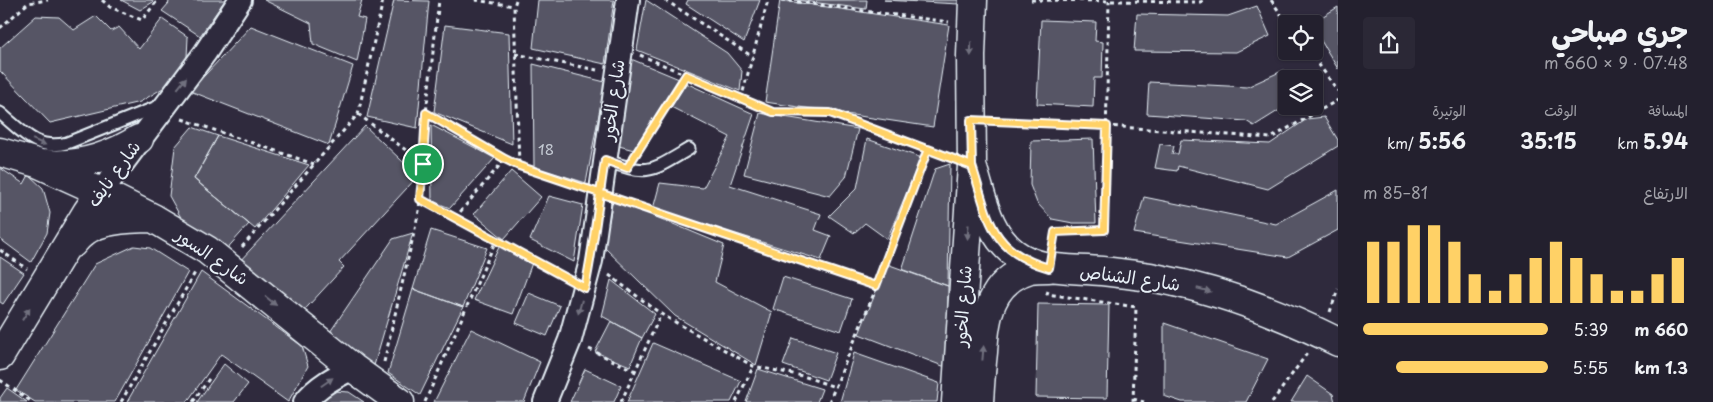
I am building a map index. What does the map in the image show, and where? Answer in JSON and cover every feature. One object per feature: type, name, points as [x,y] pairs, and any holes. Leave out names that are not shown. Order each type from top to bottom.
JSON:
[{"type":"main road","name":"شارع الخور","points":[[956,402],[972,166],[972,12]]},
{"type":"main road","points":[[37,163],[58,165],[90,161],[121,150],[140,139]]},
{"type":"main road","name":"شارع السور","points":[[0,152],[37,163],[153,218],[217,258],[353,368],[389,394]]},
{"type":"main road","name":"شارع الشناص","points":[[972,166],[991,225],[1001,241],[1014,254],[1049,268],[1103,271],[1138,276],[1208,291],[1259,307],[1330,338]]},
{"type":"main road","name":"شارع نايف","points":[[0,356],[101,192]]},
{"type":"main road","points":[[66,249],[86,230],[107,222],[130,218],[153,218]]},
{"type":"main road","name":"شارع الخور","points":[[979,402],[985,323],[990,305],[1000,289],[1014,277],[1030,269],[1049,268]]},
{"type":"street","name":"شارع نايف","points":[[101,192],[205,53],[240,0]]},
{"type":"street","name":"شارع الخور","points":[[545,402],[570,340],[591,261],[628,0]]},
{"type":"street","points":[[304,402],[321,386],[353,368]]},
{"type":"lane","points":[[0,113],[33,140],[44,145],[55,146],[164,107]]},
{"type":"lane","points":[[605,160],[627,168],[645,170],[655,168],[689,149]]},
{"type":"path","points":[[0,28],[28,3],[48,0]]},
{"type":"path","points":[[102,0],[110,7],[142,20],[158,0]]},
{"type":"path","points":[[121,402],[217,258],[314,164],[358,114],[383,0]]},
{"type":"path","points":[[389,394],[420,199],[426,113],[439,0]]},
{"type":"path","points":[[475,0],[514,6]]},
{"type":"path","points":[[516,0],[514,6],[519,166]]},
{"type":"path","points":[[665,0],[753,56]]},
{"type":"path","points":[[741,99],[768,0]]},
{"type":"path","points":[[781,0],[972,12]]},
{"type":"path","points":[[1031,0],[1200,2],[1206,0]]},
{"type":"path","points":[[1271,0],[1282,15]]},
{"type":"path","points":[[1109,1],[1104,230],[1055,232],[1047,294],[1136,307],[1133,401],[1144,402]]},
{"type":"path","points":[[621,46],[773,112],[830,113],[972,166]]},
{"type":"path","points":[[515,54],[617,74]]},
{"type":"path","points":[[1315,60],[1338,92]]},
{"type":"path","points":[[627,168],[686,75]]},
{"type":"path","points":[[971,120],[1107,126],[1271,138],[1338,100]]},
{"type":"path","points":[[164,107],[314,164]]},
{"type":"path","points":[[426,113],[519,166],[876,286]]},
{"type":"path","points":[[358,114],[423,164]]},
{"type":"path","points":[[829,402],[928,149]]},
{"type":"path","points":[[455,218],[505,159]]},
{"type":"path","points":[[420,199],[585,288]]},
{"type":"path","points":[[425,402],[496,240]]},
{"type":"path","points":[[0,250],[46,282]]},
{"type":"path","points":[[591,261],[661,314],[754,366],[803,376],[835,387]]},
{"type":"path","points":[[621,402],[661,314]]},
{"type":"path","points":[[1272,402],[1330,338]]},
{"type":"path","points":[[570,340],[635,371]]},
{"type":"path","points":[[736,402],[754,366]]},
{"type":"path","points":[[193,402],[211,376]]},
{"type":"path","points":[[0,380],[32,402]]},
{"type":"building","points":[[121,0],[152,0],[153,2],[140,10]]},
{"type":"building","points":[[168,0],[225,0],[200,36],[162,11],[169,3]]},
{"type":"building","points":[[264,0],[362,0],[357,17],[365,19],[357,62],[313,44],[311,23]]},
{"type":"building","points":[[394,0],[429,1],[417,128],[367,117]]},
{"type":"building","points":[[538,0],[614,0],[605,64],[533,48]]},
{"type":"building","points":[[646,0],[727,53],[742,71],[740,91],[637,50]]},
{"type":"building","points":[[688,0],[760,0],[744,42],[686,4]]},
{"type":"building","points":[[780,0],[949,25],[933,127],[765,102]]},
{"type":"building","points":[[795,0],[867,0],[866,9]]},
{"type":"building","points":[[884,0],[960,0],[959,4]]},
{"type":"building","points":[[1257,6],[1270,36],[1236,52],[1134,51],[1137,14],[1228,16]]},
{"type":"building","points":[[1338,7],[1338,69],[1323,44],[1323,16]]},
{"type":"building","points":[[36,16],[59,17],[74,30],[96,16],[111,31],[119,27],[139,49],[162,19],[188,37],[187,57],[168,85],[140,102],[50,123],[0,71],[0,48]]},
{"type":"building","points":[[1041,20],[1096,22],[1095,41],[1103,42],[1102,78],[1094,78],[1093,107],[1037,104]]},
{"type":"building","points":[[445,25],[509,33],[512,144],[434,112]]},
{"type":"building","points":[[251,26],[353,66],[329,145],[190,91]]},
{"type":"building","points":[[631,59],[679,79],[634,150],[619,146]]},
{"type":"building","points":[[533,64],[605,82],[586,183],[534,167]]},
{"type":"building","points":[[1278,73],[1278,111],[1254,126],[1246,121],[1147,114],[1149,82],[1247,87]]},
{"type":"building","points":[[686,83],[754,114],[730,185],[821,214],[815,230],[831,236],[821,260],[653,209],[660,183],[703,188],[730,137],[671,107]]},
{"type":"building","points":[[760,113],[858,129],[846,177],[830,196],[744,174]]},
{"type":"building","points":[[1324,117],[1338,140],[1338,146],[1268,189],[1178,166],[1177,171],[1155,168],[1160,144],[1174,146],[1172,154],[1178,154],[1181,140],[1270,144],[1307,119]]},
{"type":"building","points":[[431,125],[495,158],[450,208],[432,201]]},
{"type":"building","points":[[365,126],[418,176],[339,262],[344,267],[297,318],[238,263]]},
{"type":"building","points":[[192,127],[218,136],[194,179],[249,224],[223,253],[184,223],[169,196],[175,147]]},
{"type":"building","points":[[218,136],[309,165],[255,229],[194,179]]},
{"type":"building","points":[[867,139],[922,158],[887,239],[865,223],[854,233],[829,216],[857,188]]},
{"type":"building","points":[[1093,139],[1096,223],[1073,223],[1052,219],[1037,203],[1030,185],[1031,141]]},
{"type":"building","points":[[950,164],[948,286],[902,270],[935,169]]},
{"type":"building","points":[[0,168],[24,184],[29,175],[43,188],[50,213],[47,233],[31,262],[0,239]]},
{"type":"building","points":[[511,171],[541,197],[504,239],[474,214]]},
{"type":"building","points":[[1338,190],[1338,230],[1288,257],[1134,233],[1144,197],[1276,224]]},
{"type":"building","points":[[549,196],[583,205],[574,262],[530,240]]},
{"type":"building","points":[[613,199],[724,245],[715,282],[772,312],[756,365],[675,316],[604,247]]},
{"type":"building","points":[[431,230],[487,248],[463,307],[413,289]]},
{"type":"building","points":[[413,233],[373,369],[328,335],[393,239]]},
{"type":"building","points":[[500,245],[532,263],[513,314],[474,300]]},
{"type":"building","points":[[134,246],[150,248],[188,272],[115,402],[35,402],[16,390],[95,264]]},
{"type":"building","points":[[0,257],[24,273],[3,304],[0,302]]},
{"type":"building","points":[[887,264],[948,286],[948,368],[859,334]]},
{"type":"building","points":[[201,272],[302,346],[308,366],[288,402],[221,354],[187,402],[127,402]]},
{"type":"building","points":[[783,277],[852,299],[841,331],[773,309]]},
{"type":"building","points":[[611,280],[655,314],[642,338],[602,316]]},
{"type":"building","points":[[413,289],[463,307],[420,395],[388,373]]},
{"type":"building","points":[[529,293],[560,306],[547,336],[516,323]]},
{"type":"building","points":[[1038,304],[1109,305],[1107,398],[1036,397]]},
{"type":"building","points":[[611,321],[642,338],[630,366],[595,352]]},
{"type":"building","points":[[1164,323],[1268,359],[1246,402],[1182,402],[1164,396]]},
{"type":"building","points":[[471,329],[540,362],[524,402],[434,402]]},
{"type":"building","points":[[793,338],[836,353],[826,380],[783,365]]},
{"type":"building","points":[[653,343],[741,381],[731,402],[627,402]]},
{"type":"building","points":[[854,353],[939,383],[937,402],[840,402]]},
{"type":"building","points":[[224,364],[248,384],[234,402],[197,402]]},
{"type":"building","points":[[585,369],[621,386],[614,402],[570,402]]},
{"type":"building","points":[[758,369],[822,389],[817,402],[746,402]]},
{"type":"building","points":[[1307,376],[1333,394],[1335,402],[1291,402]]},
{"type":"building","points":[[7,388],[27,402],[0,402],[0,398]]},
{"type":"building","points":[[334,391],[349,392],[364,402],[318,402]]},
{"type":"route","points":[[423,164],[420,199],[585,288],[591,261],[600,192],[605,160],[627,168],[686,75],[773,112],[830,113],[928,149],[972,166],[991,225],[1001,241],[1014,254],[1049,268],[1055,232],[1104,230],[1107,126],[971,120],[972,166],[928,149],[876,286],[600,192],[519,166],[426,113],[423,164]]}]
